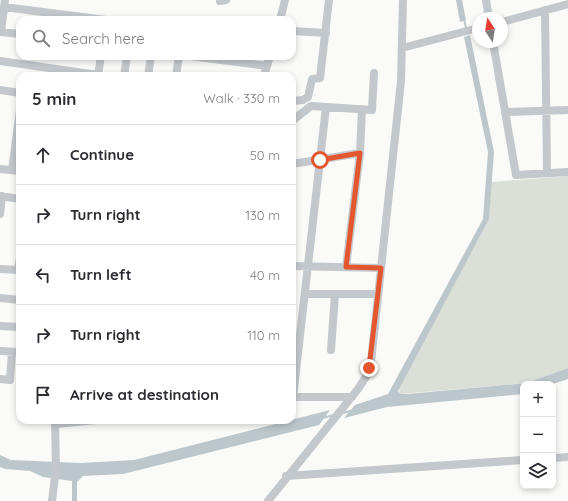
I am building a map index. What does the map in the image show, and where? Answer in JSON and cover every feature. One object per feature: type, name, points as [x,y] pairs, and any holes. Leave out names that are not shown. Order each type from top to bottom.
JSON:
[{"type":"street","points":[[281,16],[285,0]]},
{"type":"street","points":[[296,100],[303,100],[308,97],[312,79],[320,78],[326,33],[328,0]]},
{"type":"street","points":[[268,501],[286,476],[352,397],[364,380],[371,362],[401,82],[403,0]]},
{"type":"street","points":[[486,0],[488,12]]},
{"type":"street","points":[[16,34],[0,32],[4,3],[82,16]]},
{"type":"street","points":[[508,20],[568,4]]},
{"type":"street","points":[[545,10],[547,173]]},
{"type":"street","points":[[402,48],[472,30]]},
{"type":"street","points":[[296,31],[326,33]]},
{"type":"street","points":[[494,48],[516,175],[568,172]]},
{"type":"street","points":[[98,72],[100,60]]},
{"type":"street","points":[[125,72],[126,60]]},
{"type":"street","points":[[149,72],[150,60]]},
{"type":"street","points":[[177,72],[178,60]]},
{"type":"street","points":[[221,60],[268,66]]},
{"type":"street","points":[[266,72],[269,60]]},
{"type":"street","points":[[0,61],[77,72]]},
{"type":"street","points":[[296,118],[311,106],[372,110],[374,73]]},
{"type":"street","points":[[0,90],[16,92]]},
{"type":"street","points":[[296,371],[326,107]]},
{"type":"street","points":[[346,267],[360,153],[362,109]]},
{"type":"street","points":[[505,112],[568,110]]},
{"type":"street","points":[[296,163],[360,153]]},
{"type":"street","points":[[0,169],[16,171]]},
{"type":"street","points":[[0,214],[1,196],[16,198]]},
{"type":"street","points":[[296,266],[381,268]]},
{"type":"street","points":[[0,269],[16,270]]},
{"type":"street","points":[[305,294],[378,294]]},
{"type":"street","points":[[331,350],[335,294]]},
{"type":"street","points":[[0,298],[16,300]]},
{"type":"street","points":[[0,326],[16,327]]},
{"type":"street","points":[[0,350],[16,352],[10,380],[0,379]]},
{"type":"street","points":[[296,397],[352,397]]},
{"type":"street","points":[[52,501],[56,471],[55,424]]},
{"type":"street","points":[[556,458],[568,456]]},
{"type":"street","points":[[286,476],[520,460]]},
{"type":"shaded area","points":[[456,0],[462,0],[466,20],[460,22]]},
{"type":"shaded area","points":[[470,35],[494,152],[489,219],[398,391],[401,394],[408,394],[520,384],[520,394],[387,407],[344,418],[355,405],[388,394],[483,219],[488,152],[464,37]]},
{"type":"shaded area","points":[[568,176],[568,368],[532,381],[520,381],[520,384],[401,394],[398,388],[489,219],[491,182]]},
{"type":"shaded area","points":[[568,368],[568,379],[556,383],[556,381],[532,381]]},
{"type":"shaded area","points":[[330,410],[319,425],[123,474],[83,476],[77,482],[77,501],[72,501],[72,481],[43,477],[30,471],[5,469],[0,467],[0,455],[11,460],[81,463],[134,460],[275,424],[296,424],[296,419]]},
{"type":"waterway","points":[[464,19],[466,28]]},
{"type":"waterway","points":[[342,413],[351,411]]},
{"type":"waterway","points":[[322,418],[334,415]]},
{"type":"route","points":[[320,160],[360,153],[346,267],[381,268],[372,355],[369,368]]}]
